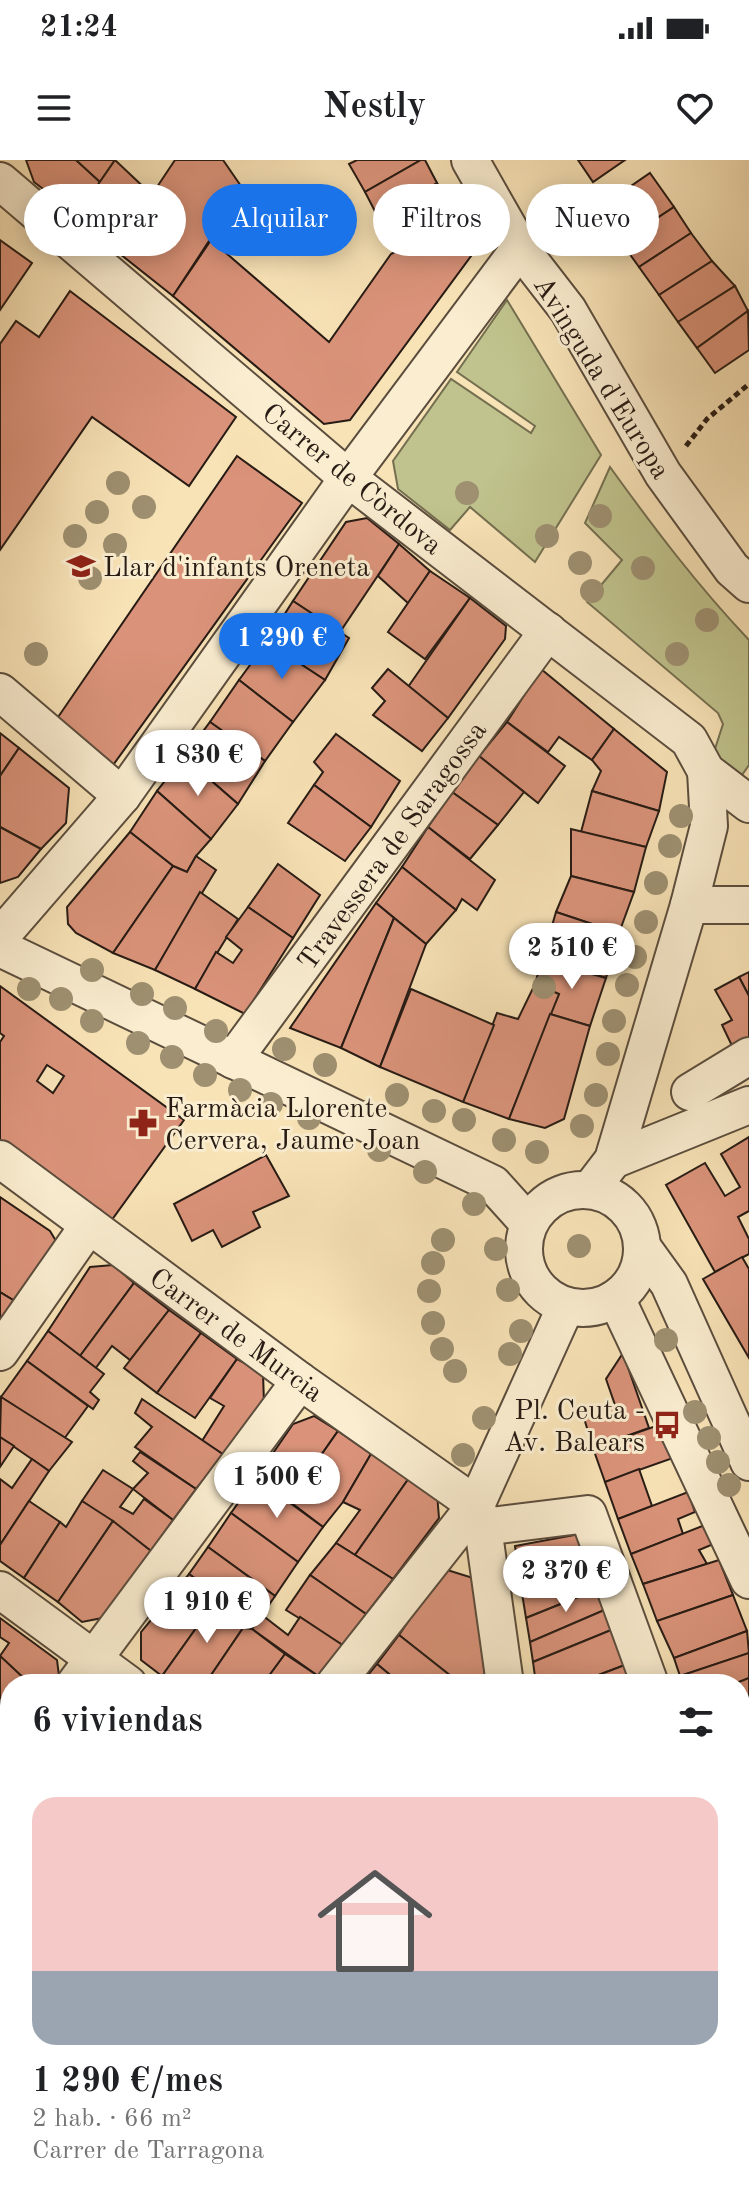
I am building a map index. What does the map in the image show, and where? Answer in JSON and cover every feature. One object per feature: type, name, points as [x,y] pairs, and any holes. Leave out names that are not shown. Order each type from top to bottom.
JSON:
[{"type":"street","name":"Avinguda d'Europa","points":[[470,160],[520,248],[568,310],[663,474],[732,569],[749,584]]},
{"type":"street","name":"Carrer de Còrdova","points":[[0,181],[348,478],[689,740],[706,771]]},
{"type":"street","points":[[0,937],[122,796],[348,478],[520,248]]},
{"type":"street","name":"Travessera de Saragossa","points":[[233,1060],[548,631]]},
{"type":"street","points":[[0,692],[122,796]]},
{"type":"street","points":[[706,771],[749,804]]},
{"type":"street","points":[[613,1160],[689,905],[709,826],[706,771]]},
{"type":"street","points":[[689,905],[749,905]]},
{"type":"street","points":[[0,948],[493,1184],[520,1187],[572,1194],[614,1199],[627,1209],[640,1231],[643,1248],[636,1277],[616,1298],[592,1308],[566,1306],[540,1290],[529,1273],[524,1254],[529,1224],[540,1209],[572,1194],[613,1160],[749,1105]]},
{"type":"street","points":[[690,1092],[749,1056]]},
{"type":"street","name":"Carrer de Murcia","points":[[0,1159],[480,1516]]},
{"type":"street","points":[[493,1184],[529,1224]]},
{"type":"street","points":[[0,1352],[89,1225]]},
{"type":"street","points":[[643,1248],[669,1284],[749,1462]]},
{"type":"street","points":[[616,1298],[749,1580]]},
{"type":"street","points":[[344,1674],[480,1516],[566,1306]]},
{"type":"street","points":[[0,1590],[85,1672],[300,1381]]},
{"type":"street","points":[[480,1516],[588,1514],[646,1674]]},
{"type":"street","points":[[480,1516],[504,1674]]},
{"type":"path","points":[[663,474],[707,419],[749,384]]},
{"type":"green space","points":[[507,300],[601,455],[535,562],[470,507],[450,530],[398,489],[393,461],[451,379],[531,433],[535,426],[457,372]]},
{"type":"green space","points":[[610,467],[676,556],[749,640],[749,765],[735,785],[714,752],[723,724],[718,713],[587,602],[622,560],[585,523]]},
{"type":"building","points":[[26,160],[76,160],[100,182],[37,184]]},
{"type":"building","points":[[76,160],[115,160],[100,182]]},
{"type":"building","points":[[115,160],[140,184],[98,184]]},
{"type":"building","points":[[175,160],[223,160],[240,184],[202,184],[202,252],[173,296],[123,256],[186,256],[186,184],[159,184]]},
{"type":"building","points":[[357,160],[421,160],[379,184],[373,184],[373,187],[365,192],[349,164]]},
{"type":"building","points":[[421,160],[425,160],[437,183],[435,184],[379,184]]},
{"type":"building","points":[[578,160],[625,160],[593,182]]},
{"type":"building","points":[[650,173],[658,184],[634,184]]},
{"type":"building","points":[[659,186],[674,207],[659,217]]},
{"type":"building","points":[[373,187],[373,207],[365,192]]},
{"type":"building","points":[[674,207],[691,233],[659,254],[659,217]]},
{"type":"building","points":[[691,233],[712,261],[659,295],[639,267]]},
{"type":"building","points":[[0,240],[32,263],[0,310]]},
{"type":"building","points":[[202,253],[202,256],[230,256],[329,342],[390,256],[471,256],[350,420],[324,424],[173,296]]},
{"type":"building","points":[[631,256],[656,256],[639,267]]},
{"type":"building","points":[[712,261],[735,286],[678,322],[659,295]]},
{"type":"building","points":[[735,286],[748,311],[697,348],[678,322]]},
{"type":"building","points":[[70,291],[236,417],[189,486],[92,417],[0,550],[0,344],[16,321],[39,337]]},
{"type":"building","points":[[748,311],[749,350],[715,373],[697,348]]},
{"type":"building","points":[[237,456],[302,503],[111,768],[54,723]]},
{"type":"building","points":[[367,518],[399,544],[340,632],[293,601],[346,522]]},
{"type":"building","points":[[399,544],[430,571],[409,604],[378,576]]},
{"type":"building","points":[[430,571],[470,598],[425,659],[388,632]]},
{"type":"building","points":[[470,598],[506,626],[505,639],[448,718],[408,687]]},
{"type":"building","points":[[293,601],[349,638],[325,680],[267,642]]},
{"type":"building","points":[[267,642],[325,680],[293,722],[239,680]]},
{"type":"building","points":[[388,669],[448,718],[422,751],[373,715],[385,701],[372,688]]},
{"type":"building","points":[[541,669],[614,729],[592,760],[559,737],[548,752],[507,722]]},
{"type":"building","points":[[239,680],[293,722],[265,761],[210,722]]},
{"type":"building","points":[[210,722],[265,761],[238,804],[184,757]]},
{"type":"building","points":[[507,722],[565,766],[538,803],[479,756]]},
{"type":"building","points":[[614,729],[667,772],[659,811],[592,791],[601,771],[592,760]]},
{"type":"building","points":[[0,733],[19,748],[0,776]]},
{"type":"building","points":[[336,734],[400,781],[371,827],[314,785],[323,772],[314,762]]},
{"type":"building","points":[[19,748],[69,788],[66,823],[41,849],[0,827],[0,776]]},
{"type":"building","points":[[479,756],[524,792],[498,825],[452,792]]},
{"type":"building","points":[[184,757],[238,804],[211,839],[157,791]]},
{"type":"building","points":[[314,785],[371,827],[345,861],[288,823]]},
{"type":"building","points":[[157,791],[211,839],[187,872],[173,866],[130,832]]},
{"type":"building","points":[[592,791],[659,811],[646,847],[581,832]]},
{"type":"building","points":[[452,792],[498,825],[470,859],[428,827]]},
{"type":"building","points":[[0,827],[41,849],[18,877],[0,883]]},
{"type":"building","points":[[428,827],[495,880],[477,910],[462,899],[456,910],[402,867]]},
{"type":"building","points":[[571,829],[646,847],[634,892],[571,876]]},
{"type":"building","points":[[130,832],[173,866],[113,953],[76,933],[68,924],[67,907]]},
{"type":"building","points":[[196,856],[216,870],[155,970],[113,953],[173,866],[187,872]]},
{"type":"building","points":[[278,864],[320,895],[293,938],[248,907]]},
{"type":"building","points":[[402,867],[456,910],[426,944],[376,903]]},
{"type":"building","points":[[571,876],[634,892],[619,933],[556,912]]},
{"type":"building","points":[[200,892],[238,919],[195,989],[155,970]]},
{"type":"building","points":[[376,903],[394,918],[341,1048],[290,1028]]},
{"type":"building","points":[[248,907],[293,938],[245,1014],[195,989],[216,952],[233,963],[242,950],[226,937]]},
{"type":"building","points":[[556,912],[619,933],[606,978],[542,960]]},
{"type":"building","points":[[394,918],[426,944],[380,1067],[341,1048]]},
{"type":"building","points":[[542,960],[606,978],[590,1026],[550,1014],[559,994],[535,984]]},
{"type":"building","points":[[749,972],[749,996],[739,977]]},
{"type":"building","points":[[739,977],[749,996],[749,1044],[735,1052],[722,1025],[732,1020],[715,990]]},
{"type":"building","points":[[535,984],[559,994],[509,1119],[463,1102],[497,1013],[518,1019]]},
{"type":"building","points":[[0,986],[184,1120],[111,1221],[0,1143],[0,1042],[4,1036],[0,1033]],"holes":[[[47,1065],[64,1076],[53,1093],[37,1081]]]},
{"type":"building","points":[[411,989],[494,1025],[463,1102],[380,1067]]},
{"type":"building","points":[[550,1014],[590,1026],[564,1119],[545,1128],[509,1119]]},
{"type":"building","points":[[749,1137],[749,1211],[738,1217],[749,1239],[749,1254],[715,1272],[666,1185],[705,1163],[725,1196],[740,1187],[721,1154]]},
{"type":"building","points":[[266,1155],[289,1196],[253,1212],[260,1227],[222,1247],[213,1230],[192,1241],[174,1204]]},
{"type":"building","points":[[0,1197],[50,1231],[59,1246],[18,1303],[0,1292]]},
{"type":"building","points":[[742,1257],[749,1269],[749,1358],[703,1279]]},
{"type":"building","points":[[113,1265],[134,1283],[80,1356],[48,1331],[90,1267]]},
{"type":"building","points":[[134,1283],[169,1310],[130,1360],[112,1346],[95,1369],[80,1356]]},
{"type":"building","points":[[0,1292],[18,1303],[0,1331]]},
{"type":"building","points":[[169,1310],[201,1333],[157,1393],[124,1368]]},
{"type":"building","points":[[48,1331],[104,1374],[90,1392],[99,1400],[93,1409],[27,1361]]},
{"type":"building","points":[[201,1333],[237,1359],[195,1418],[157,1393]]},
{"type":"building","points":[[623,1353],[649,1428],[593,1448],[584,1418],[615,1405],[606,1379]]},
{"type":"building","points":[[237,1359],[263,1373],[264,1403],[224,1455],[202,1441],[224,1406],[210,1398]]},
{"type":"building","points":[[27,1361],[88,1406],[64,1439],[1,1397]]},
{"type":"building","points":[[1,1397],[72,1442],[49,1471],[0,1437]]},
{"type":"building","points":[[142,1399],[224,1455],[196,1489],[135,1447],[152,1427],[135,1413]]},
{"type":"building","points":[[314,1416],[338,1431],[289,1501],[256,1478],[293,1424]]},
{"type":"building","points":[[659,1425],[673,1458],[605,1482],[593,1448]]},
{"type":"building","points":[[338,1431],[371,1454],[343,1502],[323,1527],[289,1501]]},
{"type":"building","points":[[0,1437],[14,1446],[0,1467]]},
{"type":"building","points":[[140,1452],[196,1489],[173,1520],[133,1489],[148,1473],[133,1461]]},
{"type":"building","points":[[371,1454],[409,1478],[355,1555],[336,1543],[360,1510],[343,1502]]},
{"type":"building","points":[[32,1459],[49,1471],[0,1545],[0,1479],[12,1488]]},
{"type":"building","points":[[639,1469],[652,1506],[618,1519],[605,1482]]},
{"type":"building","points":[[103,1470],[133,1489],[120,1507],[133,1514],[144,1499],[173,1520],[151,1551],[82,1501]]},
{"type":"building","points":[[256,1478],[323,1527],[298,1562],[231,1513]]},
{"type":"building","points":[[409,1478],[437,1493],[439,1518],[393,1579],[355,1555]]},
{"type":"building","points":[[688,1492],[695,1512],[678,1519],[683,1534],[631,1554],[618,1519]]},
{"type":"building","points":[[29,1501],[60,1522],[24,1578],[0,1561],[0,1545]]},
{"type":"building","points":[[82,1501],[113,1521],[58,1602],[24,1578],[60,1522],[66,1527]]},
{"type":"building","points":[[231,1513],[298,1562],[275,1596],[208,1547]]},
{"type":"building","points":[[113,1521],[151,1551],[102,1618],[82,1622],[58,1602]]},
{"type":"building","points":[[710,1523],[716,1543],[699,1550],[707,1564],[643,1584],[631,1554]]},
{"type":"building","points":[[585,1533],[590,1553],[520,1581],[515,1546]]},
{"type":"building","points":[[336,1543],[393,1579],[366,1614],[310,1575]]},
{"type":"building","points":[[208,1547],[275,1596],[256,1624],[189,1574]]},
{"type":"building","points":[[590,1553],[603,1587],[526,1618],[520,1581]]},
{"type":"building","points":[[719,1560],[733,1595],[657,1621],[643,1584]]},
{"type":"building","points":[[444,1569],[473,1578],[485,1674],[448,1674],[399,1635]]},
{"type":"building","points":[[189,1574],[219,1596],[163,1674],[141,1660],[141,1632]]},
{"type":"building","points":[[310,1575],[366,1614],[344,1646],[286,1610]]},
{"type":"building","points":[[603,1587],[609,1608],[530,1642],[526,1618]]},
{"type":"building","points":[[733,1595],[747,1631],[674,1658],[657,1621]]},
{"type":"building","points":[[219,1596],[249,1619],[212,1674],[163,1674]]},
{"type":"building","points":[[609,1608],[616,1628],[533,1662],[530,1642]]},
{"type":"building","points":[[262,1615],[288,1635],[300,1617],[344,1646],[324,1674],[315,1674],[252,1629]]},
{"type":"building","points":[[0,1618],[57,1660],[59,1674],[19,1674],[0,1656],[9,1643],[0,1637]]},
{"type":"building","points":[[243,1628],[252,1629],[285,1654],[270,1674],[212,1674]]},
{"type":"building","points":[[616,1628],[630,1663],[601,1674],[535,1674],[533,1662]]},
{"type":"building","points":[[747,1631],[749,1653],[686,1674],[679,1674],[674,1658]]},
{"type":"building","points":[[399,1635],[448,1674],[389,1674],[377,1664]]},
{"type":"building","points":[[749,1653],[749,1674],[686,1674]]},
{"type":"building","points":[[285,1654],[315,1674],[270,1674]]},
{"type":"building","points":[[0,1656],[19,1674],[0,1674]]},
{"type":"building","points":[[630,1663],[634,1674],[601,1674]]},
{"type":"building","points":[[377,1664],[389,1674],[369,1674]]},
{"type":"place","name":"Llar d'infants Oreneta","points":[[81,566]]},
{"type":"place","name":"Farmàcia Llorente Cervera, Jaume Joan","points":[[143,1123]]},
{"type":"place","name":"Pl. Ceuta - Av. Balears","points":[[667,1425]]}]
